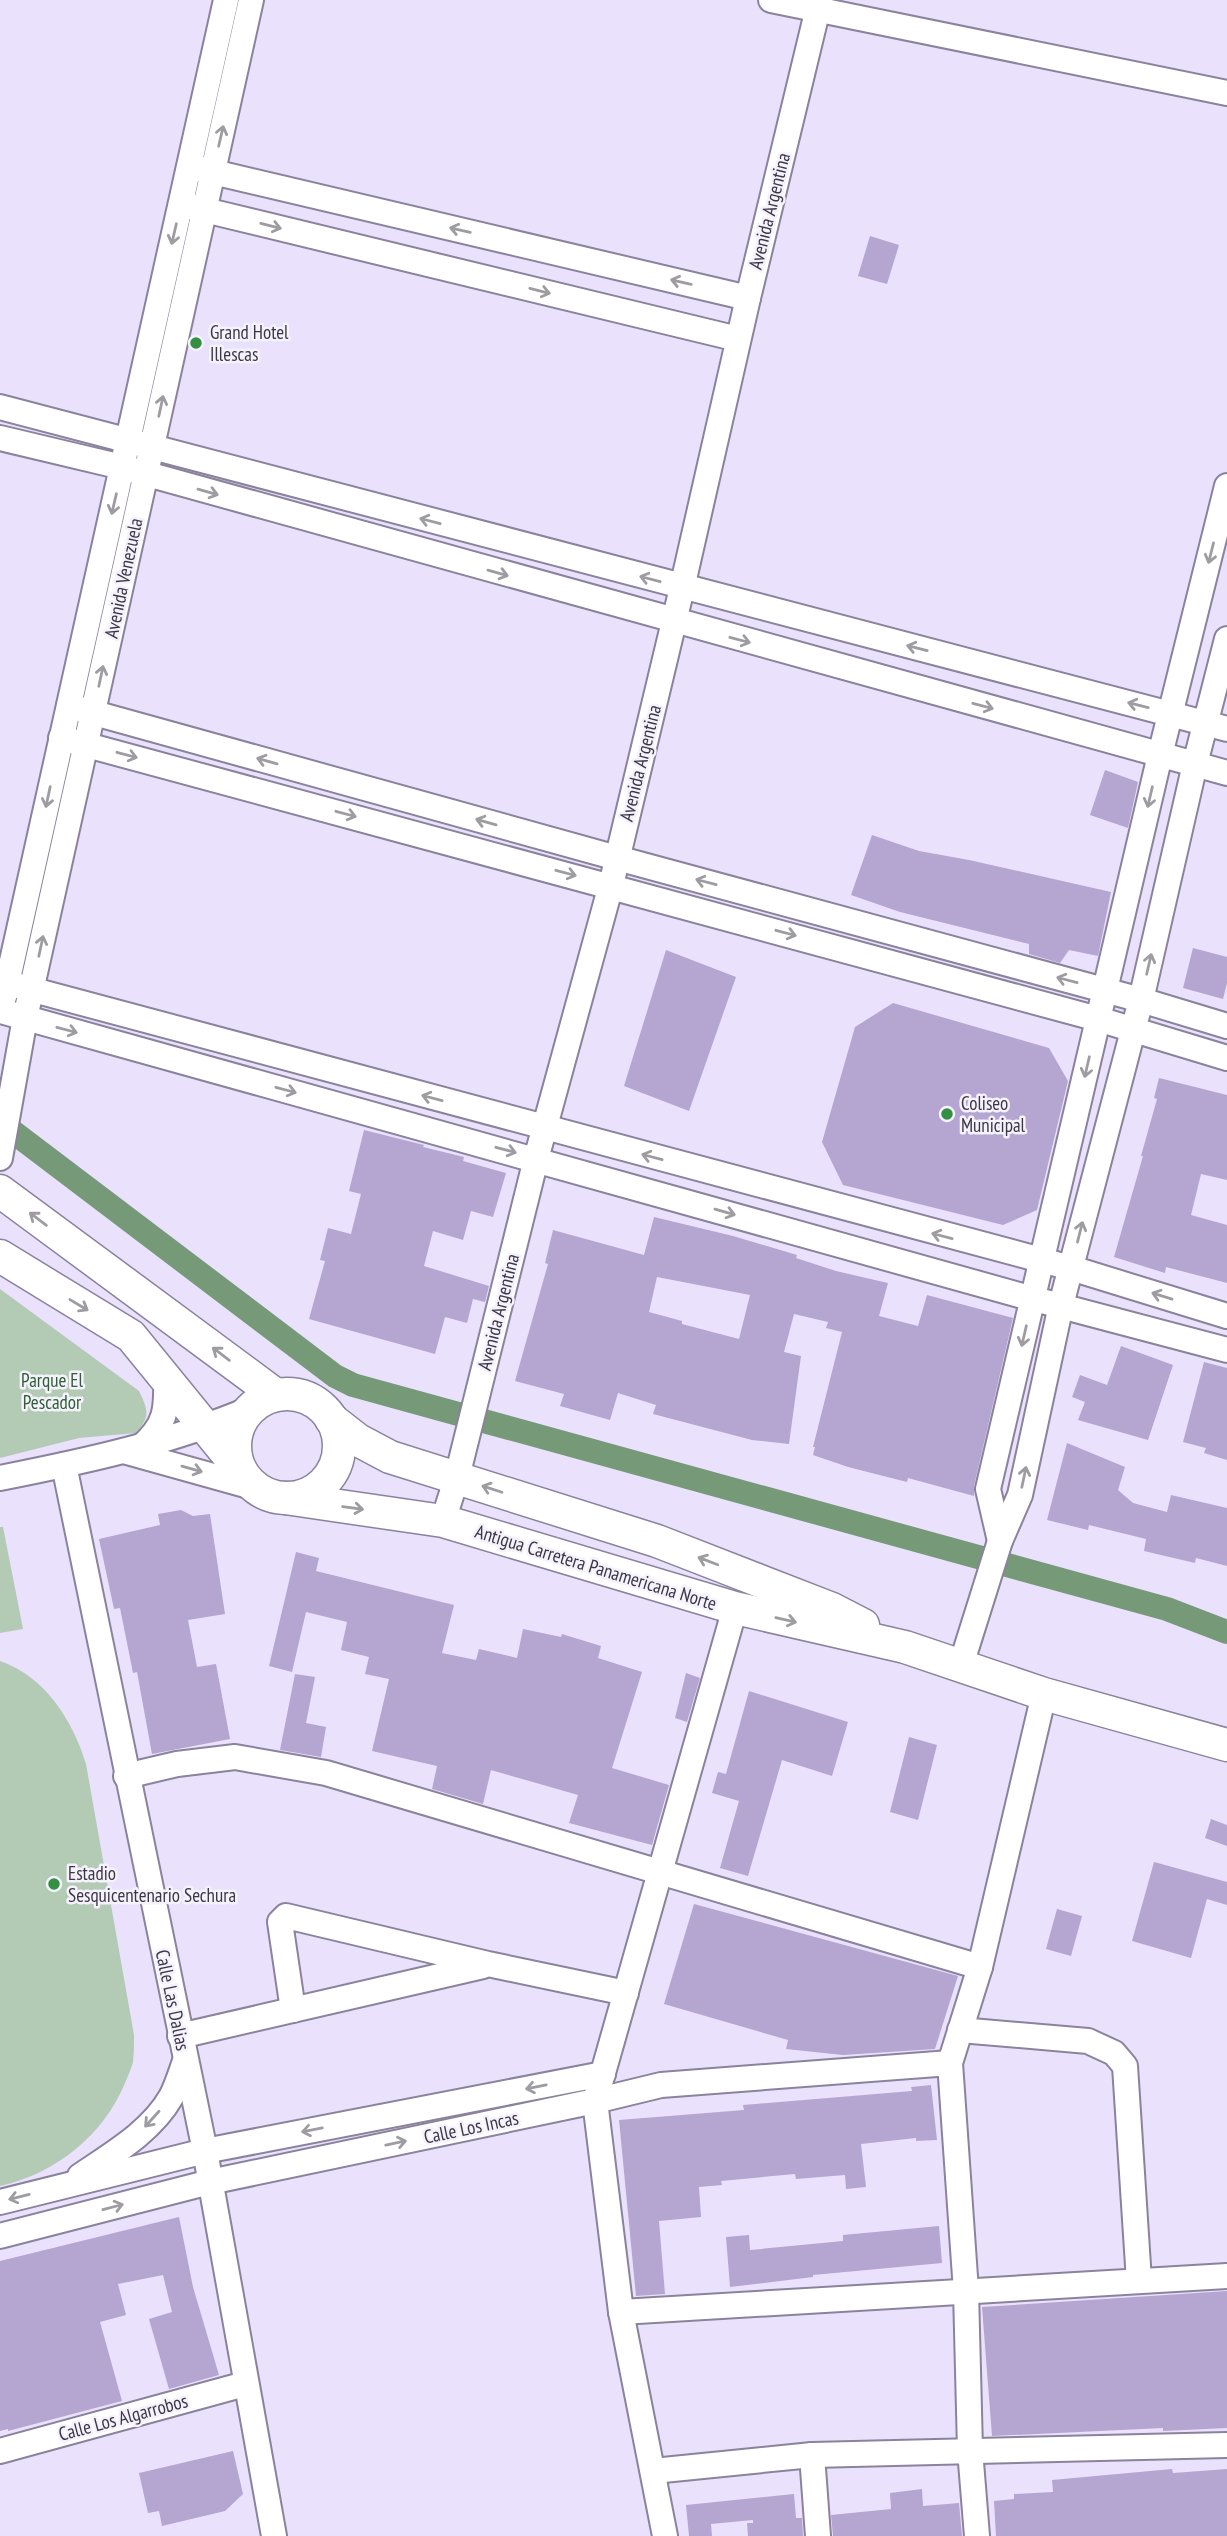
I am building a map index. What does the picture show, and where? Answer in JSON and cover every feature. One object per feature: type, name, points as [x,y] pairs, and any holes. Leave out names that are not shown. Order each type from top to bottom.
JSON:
[{"type":"main road","points":[[0,1191],[263,1402]]},
{"type":"main road","points":[[0,1256],[131,1336],[207,1428],[261,1486],[308,1493],[319,1488],[327,1479],[335,1466],[339,1450],[338,1434],[321,1407],[307,1398],[292,1394],[263,1402],[241,1423],[236,1439],[236,1455],[261,1486]]},
{"type":"main road","name":"Antigua Carretera Panamericana Norte","points":[[331,1419],[358,1440],[390,1457],[669,1546],[832,1609],[905,1647]]},
{"type":"main road","name":"Antigua Carretera Panamericana Norte","points":[[261,1486],[443,1521],[735,1608],[905,1647],[1044,1694],[1227,1745]]},
{"type":"street","name":"Avenida Venezuela","points":[[0,1157],[25,1018],[152,447],[201,169],[226,0]]},
{"type":"street","name":"Avenida Venezuela","points":[[201,169],[251,0]]},
{"type":"street","points":[[771,0],[819,4],[1227,93]]},
{"type":"street","name":"Avenida Argentina","points":[[443,1521],[457,1478],[536,1159],[611,885],[819,4]]},
{"type":"street","points":[[201,169],[748,298]]},
{"type":"street","name":"Avenida Venezuela","points":[[1,1014],[4,982],[128,441],[193,207]]},
{"type":"street","points":[[193,207],[738,339]]},
{"type":"street","points":[[0,407],[1216,726]]},
{"type":"street","points":[[0,438],[122,467],[1227,773]]},
{"type":"street","points":[[1000,1541],[988,1489],[1170,713],[1227,486]]},
{"type":"street","points":[[961,1665],[1000,1541],[1020,1494],[1062,1305],[1141,1000],[1195,764],[1216,726],[1227,639]]},
{"type":"street","points":[[69,706],[1105,990],[1227,1026]]},
{"type":"street","points":[[61,738],[611,885],[1098,1019],[1227,1058]]},
{"type":"street","points":[[4,982],[544,1129],[1071,1268],[1227,1316]]},
{"type":"street","points":[[1,1014],[25,1018],[1227,1350]]},
{"type":"street","points":[[133,1450],[159,1430],[163,1419],[166,1377]]},
{"type":"street","points":[[0,1478],[133,1450],[207,1428],[263,1402]]},
{"type":"street","points":[[133,1450],[261,1486]]},
{"type":"street","name":"Calle Las Dalias","points":[[64,1465],[205,2151],[274,2536]]},
{"type":"street","points":[[665,2536],[621,2312],[595,2101],[735,1608]]},
{"type":"street","points":[[977,2536],[970,2450],[967,2291],[950,2063],[980,1967],[1044,1694]]},
{"type":"street","points":[[126,1776],[177,1764],[235,1757],[313,1770],[980,1967]]},
{"type":"street","points":[[293,2010],[280,1922],[286,1916],[488,1965],[626,1993]]},
{"type":"street","points":[[180,2036],[488,1965]]},
{"type":"street","points":[[960,2030],[1088,2041],[1114,2053],[1125,2067],[1139,2281]]},
{"type":"street","points":[[66,2185],[127,2143],[150,2123],[171,2097],[186,2061]]},
{"type":"street","name":"Calle Los Incas","points":[[0,2236],[210,2182],[661,2085],[950,2063]]},
{"type":"street","points":[[0,2202],[205,2151],[603,2074]]},
{"type":"street","points":[[621,2312],[1227,2276]]},
{"type":"street","name":"Calle Los Algarrobos","points":[[0,2451],[245,2384]]},
{"type":"street","points":[[653,2471],[812,2455],[1227,2445]]},
{"type":"street","points":[[812,2455],[818,2536]]},
{"type":"green space","name":"Parque El Pescador","points":[[0,1289],[139,1391],[146,1417],[136,1433],[79,1438],[0,1458]]},
{"type":"green space","points":[[0,1527],[3,1527],[23,1629],[0,1633]]},
{"type":"green space","name":"Estadio Sesquicentenario Sechura","points":[[0,1661],[31,1677],[55,1702],[73,1732],[86,1764],[134,2035],[133,2062],[125,2083],[116,2102],[91,2135],[58,2162],[40,2172],[0,2186]]},
{"type":"building","points":[[870,236],[899,245],[887,284],[858,276]]},
{"type":"building","points":[[1105,770],[1138,782],[1128,828],[1090,815]]},
{"type":"building","points":[[872,835],[919,851],[1111,892],[1098,956],[1069,950],[1060,963],[1029,954],[1029,944],[900,912],[851,895]]},
{"type":"building","points":[[1193,948],[1227,957],[1227,983],[1223,999],[1183,988]]},
{"type":"building","points":[[666,950],[736,977],[689,1111],[624,1086]]},
{"type":"building","name":"Coliseo Municipal","points":[[893,1003],[1049,1048],[1068,1081],[1037,1210],[1003,1225],[843,1185],[822,1142],[855,1027]]},
{"type":"building","points":[[1159,1078],[1227,1095],[1227,1180],[1201,1174],[1191,1215],[1227,1225],[1227,1283],[1166,1267],[1165,1273],[1114,1257],[1143,1156],[1157,1099],[1154,1098]]},
{"type":"building","points":[[364,1130],[464,1157],[463,1161],[506,1173],[493,1217],[471,1211],[463,1240],[433,1231],[424,1266],[489,1286],[485,1302],[473,1299],[467,1323],[445,1317],[435,1354],[309,1319],[325,1261],[320,1260],[328,1228],[351,1234],[361,1194],[349,1191]]},
{"type":"building","points":[[654,1217],[733,1236],[797,1255],[796,1258],[836,1271],[888,1283],[879,1316],[918,1326],[927,1295],[1013,1318],[974,1486],[974,1496],[908,1478],[907,1482],[848,1467],[813,1455],[842,1332],[826,1328],[828,1322],[794,1314],[784,1352],[801,1356],[789,1444],[752,1440],[653,1414],[656,1405],[618,1393],[610,1420],[560,1406],[564,1394],[515,1381],[548,1264],[545,1263],[553,1230],[644,1255]],"holes":[[[657,1277],[750,1295],[739,1339],[649,1312]]]},
{"type":"building","points":[[1121,1346],[1173,1365],[1148,1440],[1078,1420],[1085,1402],[1072,1397],[1080,1375],[1107,1385]]},
{"type":"building","points":[[1204,1362],[1227,1368],[1227,1460],[1204,1453],[1206,1448],[1183,1442]]},
{"type":"building","points":[[1067,1443],[1125,1467],[1118,1490],[1133,1503],[1167,1512],[1171,1495],[1227,1508],[1227,1566],[1196,1558],[1195,1563],[1144,1551],[1146,1539],[1089,1525],[1088,1530],[1047,1520]]},
{"type":"building","points":[[181,1510],[193,1516],[210,1514],[225,1614],[188,1620],[197,1667],[216,1664],[230,1739],[152,1754],[137,1672],[133,1673],[120,1608],[114,1609],[99,1539],[160,1525],[158,1514]]},
{"type":"building","points":[[296,1552],[319,1558],[316,1571],[454,1605],[442,1653],[476,1660],[479,1649],[517,1658],[523,1629],[561,1637],[562,1634],[601,1646],[598,1658],[642,1672],[612,1768],[669,1785],[652,1845],[569,1823],[578,1795],[491,1770],[483,1804],[432,1789],[437,1766],[372,1751],[389,1679],[365,1674],[369,1657],[341,1650],[347,1622],[306,1612],[292,1672],[269,1666]]},
{"type":"building","points":[[686,1673],[700,1678],[687,1722],[675,1718]]},
{"type":"building","points":[[295,1674],[315,1677],[306,1723],[326,1727],[321,1757],[280,1750]]},
{"type":"building","points":[[749,1691],[848,1722],[832,1776],[782,1760],[748,1876],[720,1868],[739,1801],[712,1793],[718,1772],[726,1774]]},
{"type":"building","points":[[909,1737],[937,1745],[918,1820],[890,1812]]},
{"type":"building","points":[[1211,1819],[1227,1825],[1227,1846],[1205,1838]]},
{"type":"building","points":[[1154,1862],[1227,1882],[1227,1905],[1207,1899],[1191,1958],[1132,1941]]},
{"type":"building","points":[[694,1904],[958,1976],[935,2049],[843,2055],[786,2049],[788,2040],[664,2004]]},
{"type":"building","points":[[1057,1909],[1082,1916],[1071,1956],[1046,1949]]},
{"type":"building","points":[[931,2085],[937,2140],[916,2141],[916,2138],[861,2144],[866,2187],[846,2189],[845,2175],[796,2179],[795,2174],[721,2181],[722,2185],[699,2187],[701,2217],[659,2221],[665,2294],[636,2296],[619,2120],[744,2110],[743,2105],[912,2091],[911,2087]]},
{"type":"building","points":[[179,2217],[193,2287],[219,2375],[169,2389],[149,2319],[172,2312],[163,2275],[118,2284],[126,2315],[100,2322],[122,2401],[0,2431],[0,2261]]},
{"type":"building","points":[[939,2226],[942,2263],[813,2275],[730,2287],[726,2237],[749,2235],[750,2250],[843,2241],[843,2235]]},
{"type":"building","points":[[1227,2291],[1227,2428],[1163,2431],[1163,2428],[992,2436],[982,2307]]},
{"type":"building","points":[[233,2451],[243,2494],[225,2511],[162,2526],[159,2511],[148,2513],[139,2473]]},
{"type":"building","points":[[1172,2469],[1173,2473],[1227,2469],[1227,2536],[996,2536],[994,2501],[1014,2499],[1014,2494],[1053,2492],[1052,2480]]},
{"type":"building","points":[[922,2489],[923,2506],[959,2503],[962,2536],[833,2536],[831,2515],[891,2509],[890,2493]]},
{"type":"building","points":[[794,2494],[796,2518],[802,2518],[803,2536],[748,2536],[747,2523],[753,2523],[753,2520],[711,2524],[712,2536],[689,2536],[686,2505]]},
{"type":"waterway","points":[[0,1122],[335,1376],[353,1385],[1167,1609],[1227,1632]]},
{"type":"place","name":"Grand Hotel Illescas","points":[[196,343]]},
{"type":"place","name":"Coliseo Municipal","points":[[947,1114]]},
{"type":"place","name":"Estadio Sesquicentenario Sechura","points":[[54,1884]]}]
